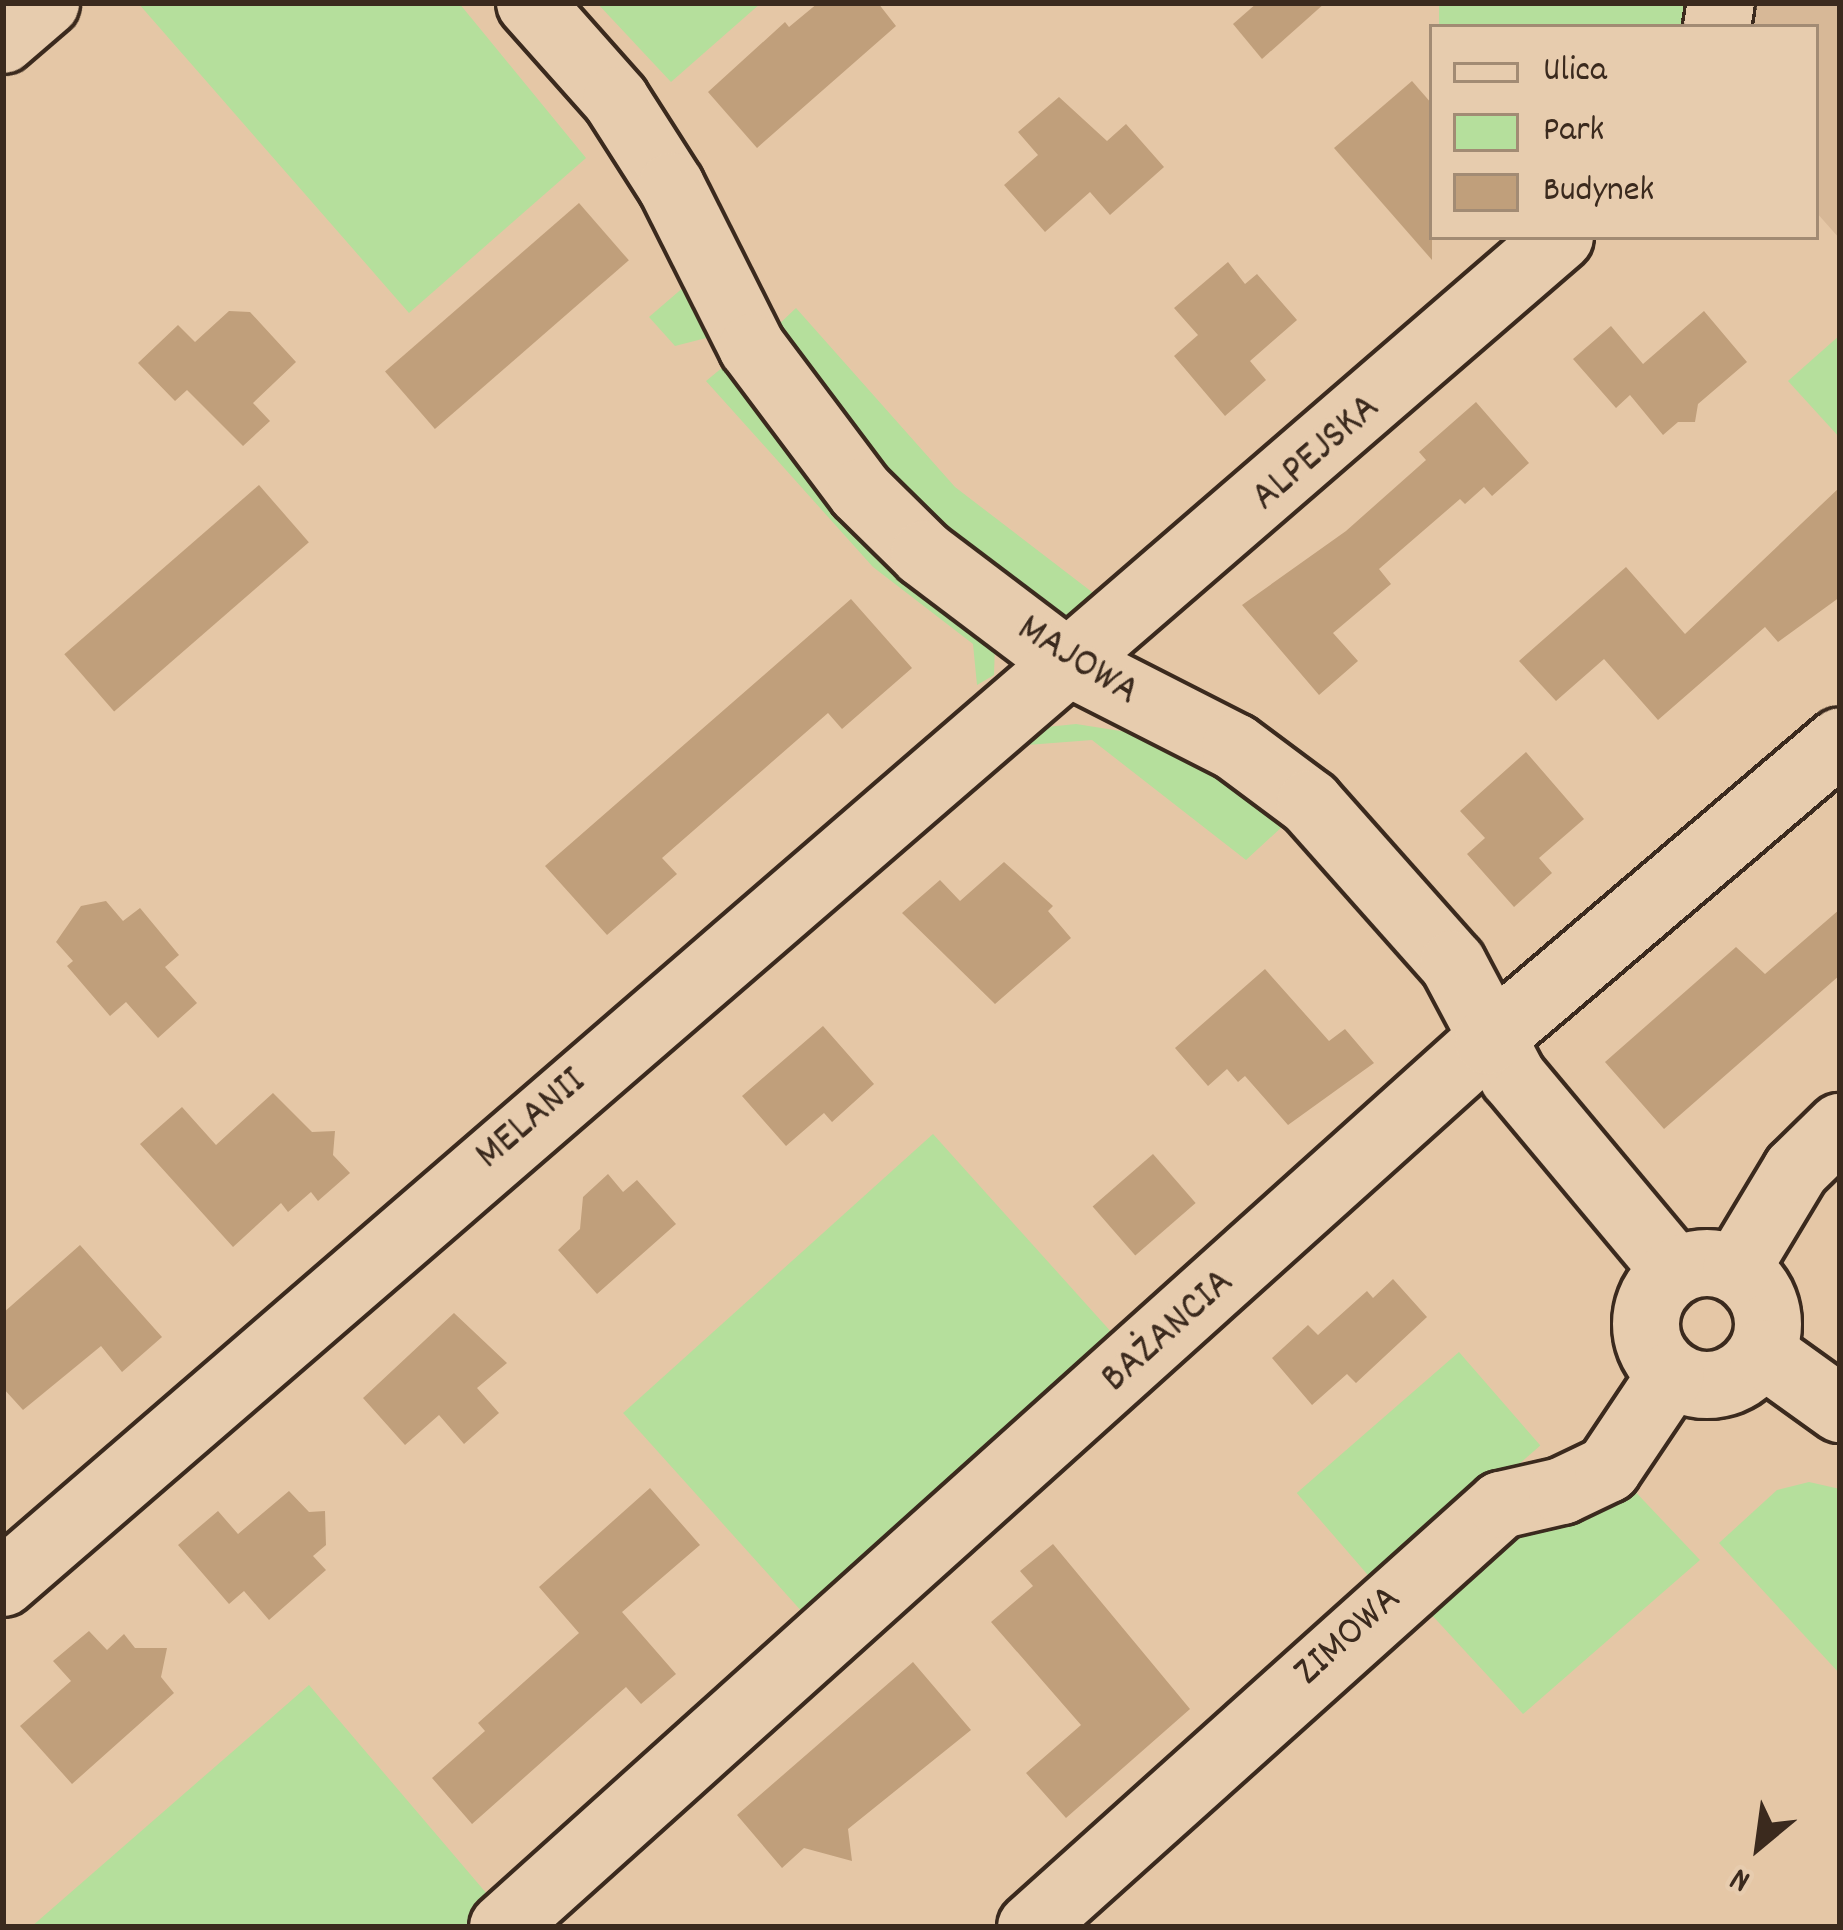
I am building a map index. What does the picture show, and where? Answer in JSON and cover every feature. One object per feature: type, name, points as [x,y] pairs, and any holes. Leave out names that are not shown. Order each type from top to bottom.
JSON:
[{"type":"street","points":[[3,40],[46,3]]},
{"type":"street","name":"MAJOWA","points":[[530,3],[616,100],[670,186],[752,346],[861,492],[924,554],[1064,660],[1235,747],[1310,803],[1454,964],[1488,1040],[1706,1270]]},
{"type":"street","name":"ALPEJSKA","points":[[1064,660],[1176,575],[1557,240]]},
{"type":"street","name":"MELANII","points":[[3,1583],[1064,660]]},
{"type":"street","name":"BAŻANCIA","points":[[503,1927],[1488,1040],[1840,741]]},
{"type":"street","points":[[1706,1270],[1768,1312],[1762,1353],[1750,1369],[1711,1386],[1671,1375],[1650,1348],[1646,1316],[1706,1270],[1840,1127]]},
{"type":"street","points":[[1762,1353],[1840,1409]]},
{"type":"street","name":"ZIMOWA","points":[[1031,1927],[1501,1505],[1608,1469],[1671,1375]]},
{"type":"shaded area","points":[[1743,3],[1840,3],[1840,239],[1819,215],[1819,24],[1741,24]]},
{"type":"green space","points":[[138,3],[459,3],[586,158],[409,313]]},
{"type":"green space","points":[[597,3],[761,3],[671,82]]},
{"type":"green space","points":[[1439,3],[1693,3],[1693,24],[1439,24]]},
{"type":"green space","points":[[685,286],[715,321],[710,337],[675,346],[649,317]]},
{"type":"green space","points":[[796,308],[955,487],[1105,602],[1074,619],[1026,598],[872,466],[776,327]]},
{"type":"green space","points":[[1840,335],[1840,438],[1788,381]]},
{"type":"green space","points":[[723,367],[741,370],[995,644],[994,675],[977,685],[973,644],[873,567],[706,381]]},
{"type":"green space","points":[[1076,724],[1127,732],[1219,772],[1284,825],[1246,860],[1092,740],[1027,745],[1027,729]]},
{"type":"green space","points":[[933,1134],[1114,1335],[804,1614],[623,1413]]},
{"type":"green space","points":[[1459,1352],[1540,1446],[1378,1587],[1297,1493]]},
{"type":"green space","points":[[1809,1482],[1840,1489],[1840,1674],[1719,1543],[1777,1490]]},
{"type":"green space","points":[[1628,1484],[1700,1560],[1523,1714],[1418,1600],[1524,1513]]},
{"type":"green space","points":[[309,1685],[493,1901],[464,1927],[31,1927]]},
{"type":"building","points":[[818,3],[878,3],[896,26],[757,148],[708,92],[785,22],[789,27]]},
{"type":"building","points":[[1257,3],[1325,3],[1262,59],[1233,24]]},
{"type":"building","points":[[1412,81],[1429,101],[1432,260],[1334,148]]},
{"type":"building","points":[[1059,97],[1107,141],[1126,124],[1164,167],[1110,215],[1090,192],[1045,232],[1004,185],[1038,155],[1018,132]]},
{"type":"building","points":[[579,203],[629,260],[435,429],[385,372]]},
{"type":"building","points":[[1228,262],[1245,284],[1257,274],[1297,320],[1250,361],[1266,380],[1225,416],[1174,356],[1198,335],[1174,308]]},
{"type":"building","points":[[229,311],[250,312],[296,362],[253,403],[270,421],[243,446],[187,390],[175,401],[138,363],[178,325],[195,342]]},
{"type":"building","points":[[1704,311],[1747,362],[1698,404],[1695,422],[1678,422],[1663,435],[1630,395],[1616,408],[1573,359],[1611,326],[1643,364]]},
{"type":"building","points":[[1476,402],[1529,463],[1492,496],[1484,487],[1465,504],[1460,499],[1379,569],[1391,584],[1333,633],[1358,661],[1319,695],[1242,605],[1346,531],[1426,460],[1419,452]]},
{"type":"building","points":[[259,485],[309,542],[114,712],[64,654]]},
{"type":"building","points":[[1840,487],[1840,597],[1778,642],[1765,627],[1658,720],[1604,659],[1556,701],[1519,661],[1626,567],[1685,634]]},
{"type":"building","points":[[851,599],[912,668],[842,729],[828,713],[662,858],[677,874],[607,935],[545,866]]},
{"type":"building","points":[[1526,752],[1584,819],[1539,858],[1552,873],[1514,907],[1467,854],[1485,838],[1460,811]]},
{"type":"building","points":[[1004,862],[1053,906],[1048,911],[1071,938],[995,1004],[902,913],[940,880],[960,901]]},
{"type":"building","points":[[106,901],[123,921],[140,908],[179,955],[165,967],[197,1003],[158,1038],[126,1002],[110,1016],[67,966],[73,961],[56,942],[81,906]]},
{"type":"building","points":[[1840,909],[1840,975],[1664,1129],[1605,1062],[1736,947],[1765,974]]},
{"type":"building","points":[[1265,969],[1329,1041],[1345,1029],[1374,1063],[1288,1125],[1245,1076],[1238,1082],[1227,1069],[1208,1086],[1175,1048]]},
{"type":"building","points":[[823,1026],[874,1084],[832,1122],[824,1113],[786,1146],[742,1096]]},
{"type":"building","points":[[273,1093],[312,1132],[335,1131],[333,1155],[350,1173],[318,1201],[311,1192],[288,1212],[281,1203],[233,1247],[140,1144],[182,1107],[216,1145]]},
{"type":"building","points":[[1153,1154],[1196,1203],[1135,1256],[1093,1206]]},
{"type":"building","points":[[608,1174],[623,1192],[637,1180],[676,1224],[597,1294],[558,1250],[580,1229],[583,1197]]},
{"type":"building","points":[[80,1245],[162,1337],[122,1372],[101,1346],[23,1410],[3,1388],[3,1313]]},
{"type":"building","points":[[1393,1279],[1427,1317],[1356,1383],[1347,1374],[1312,1405],[1272,1358],[1308,1325],[1318,1335],[1367,1291],[1373,1298]]},
{"type":"building","points":[[454,1313],[507,1363],[477,1388],[499,1413],[464,1444],[439,1415],[405,1445],[363,1398]]},
{"type":"building","points":[[650,1488],[700,1545],[622,1612],[676,1674],[641,1704],[626,1687],[472,1824],[432,1778],[485,1731],[478,1723],[579,1633],[539,1587]]},
{"type":"building","points":[[289,1491],[309,1512],[325,1511],[326,1545],[313,1556],[326,1570],[269,1620],[244,1591],[229,1604],[178,1545],[218,1511],[238,1534]]},
{"type":"building","points":[[1053,1544],[1190,1709],[1066,1818],[1026,1773],[1081,1725],[991,1622],[1033,1586],[1020,1571]]},
{"type":"building","points":[[89,1631],[107,1650],[124,1634],[135,1648],[167,1648],[161,1677],[174,1693],[72,1784],[20,1726],[71,1681],[53,1661]]},
{"type":"building","points":[[913,1662],[971,1730],[848,1829],[852,1861],[804,1848],[782,1868],[737,1815]]}]
